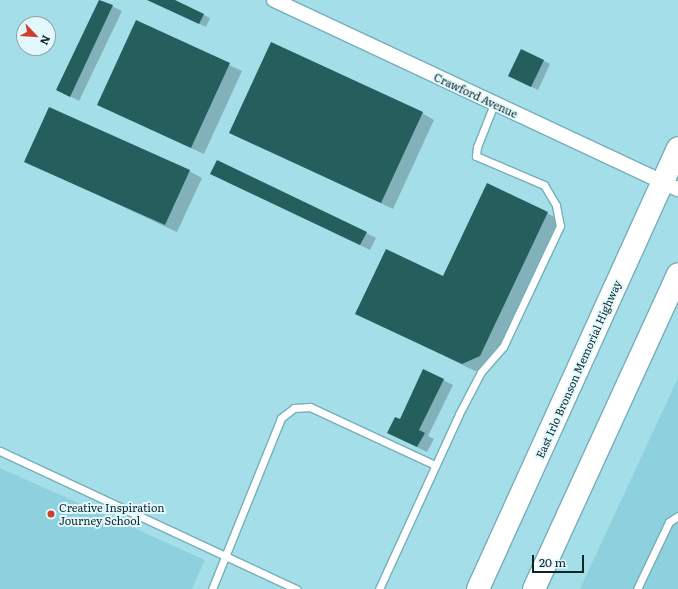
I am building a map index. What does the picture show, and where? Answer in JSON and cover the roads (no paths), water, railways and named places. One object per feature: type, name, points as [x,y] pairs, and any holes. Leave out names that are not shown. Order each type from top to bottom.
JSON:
[{"type":"highway","name":"East Irlo Bronson Memorial Highway","points":[[479,588],[670,186],[678,148]]},
{"type":"highway","points":[[534,589],[678,274]]},
{"type":"street","name":"Crawford Avenue","points":[[274,0],[670,186]]},
{"type":"lane","points":[[380,589],[436,465],[481,372],[503,347],[560,226],[556,204],[544,185],[476,156],[477,146],[494,104]]},
{"type":"lane","points":[[212,589],[281,418],[294,408],[310,407],[436,465]]},
{"type":"lane","points":[[0,451],[296,589]]},
{"type":"lane","points":[[636,589],[669,522],[678,516]]},
{"type":"place","name":"Creative Inspiration Journey School","points":[[51,514]]}]
